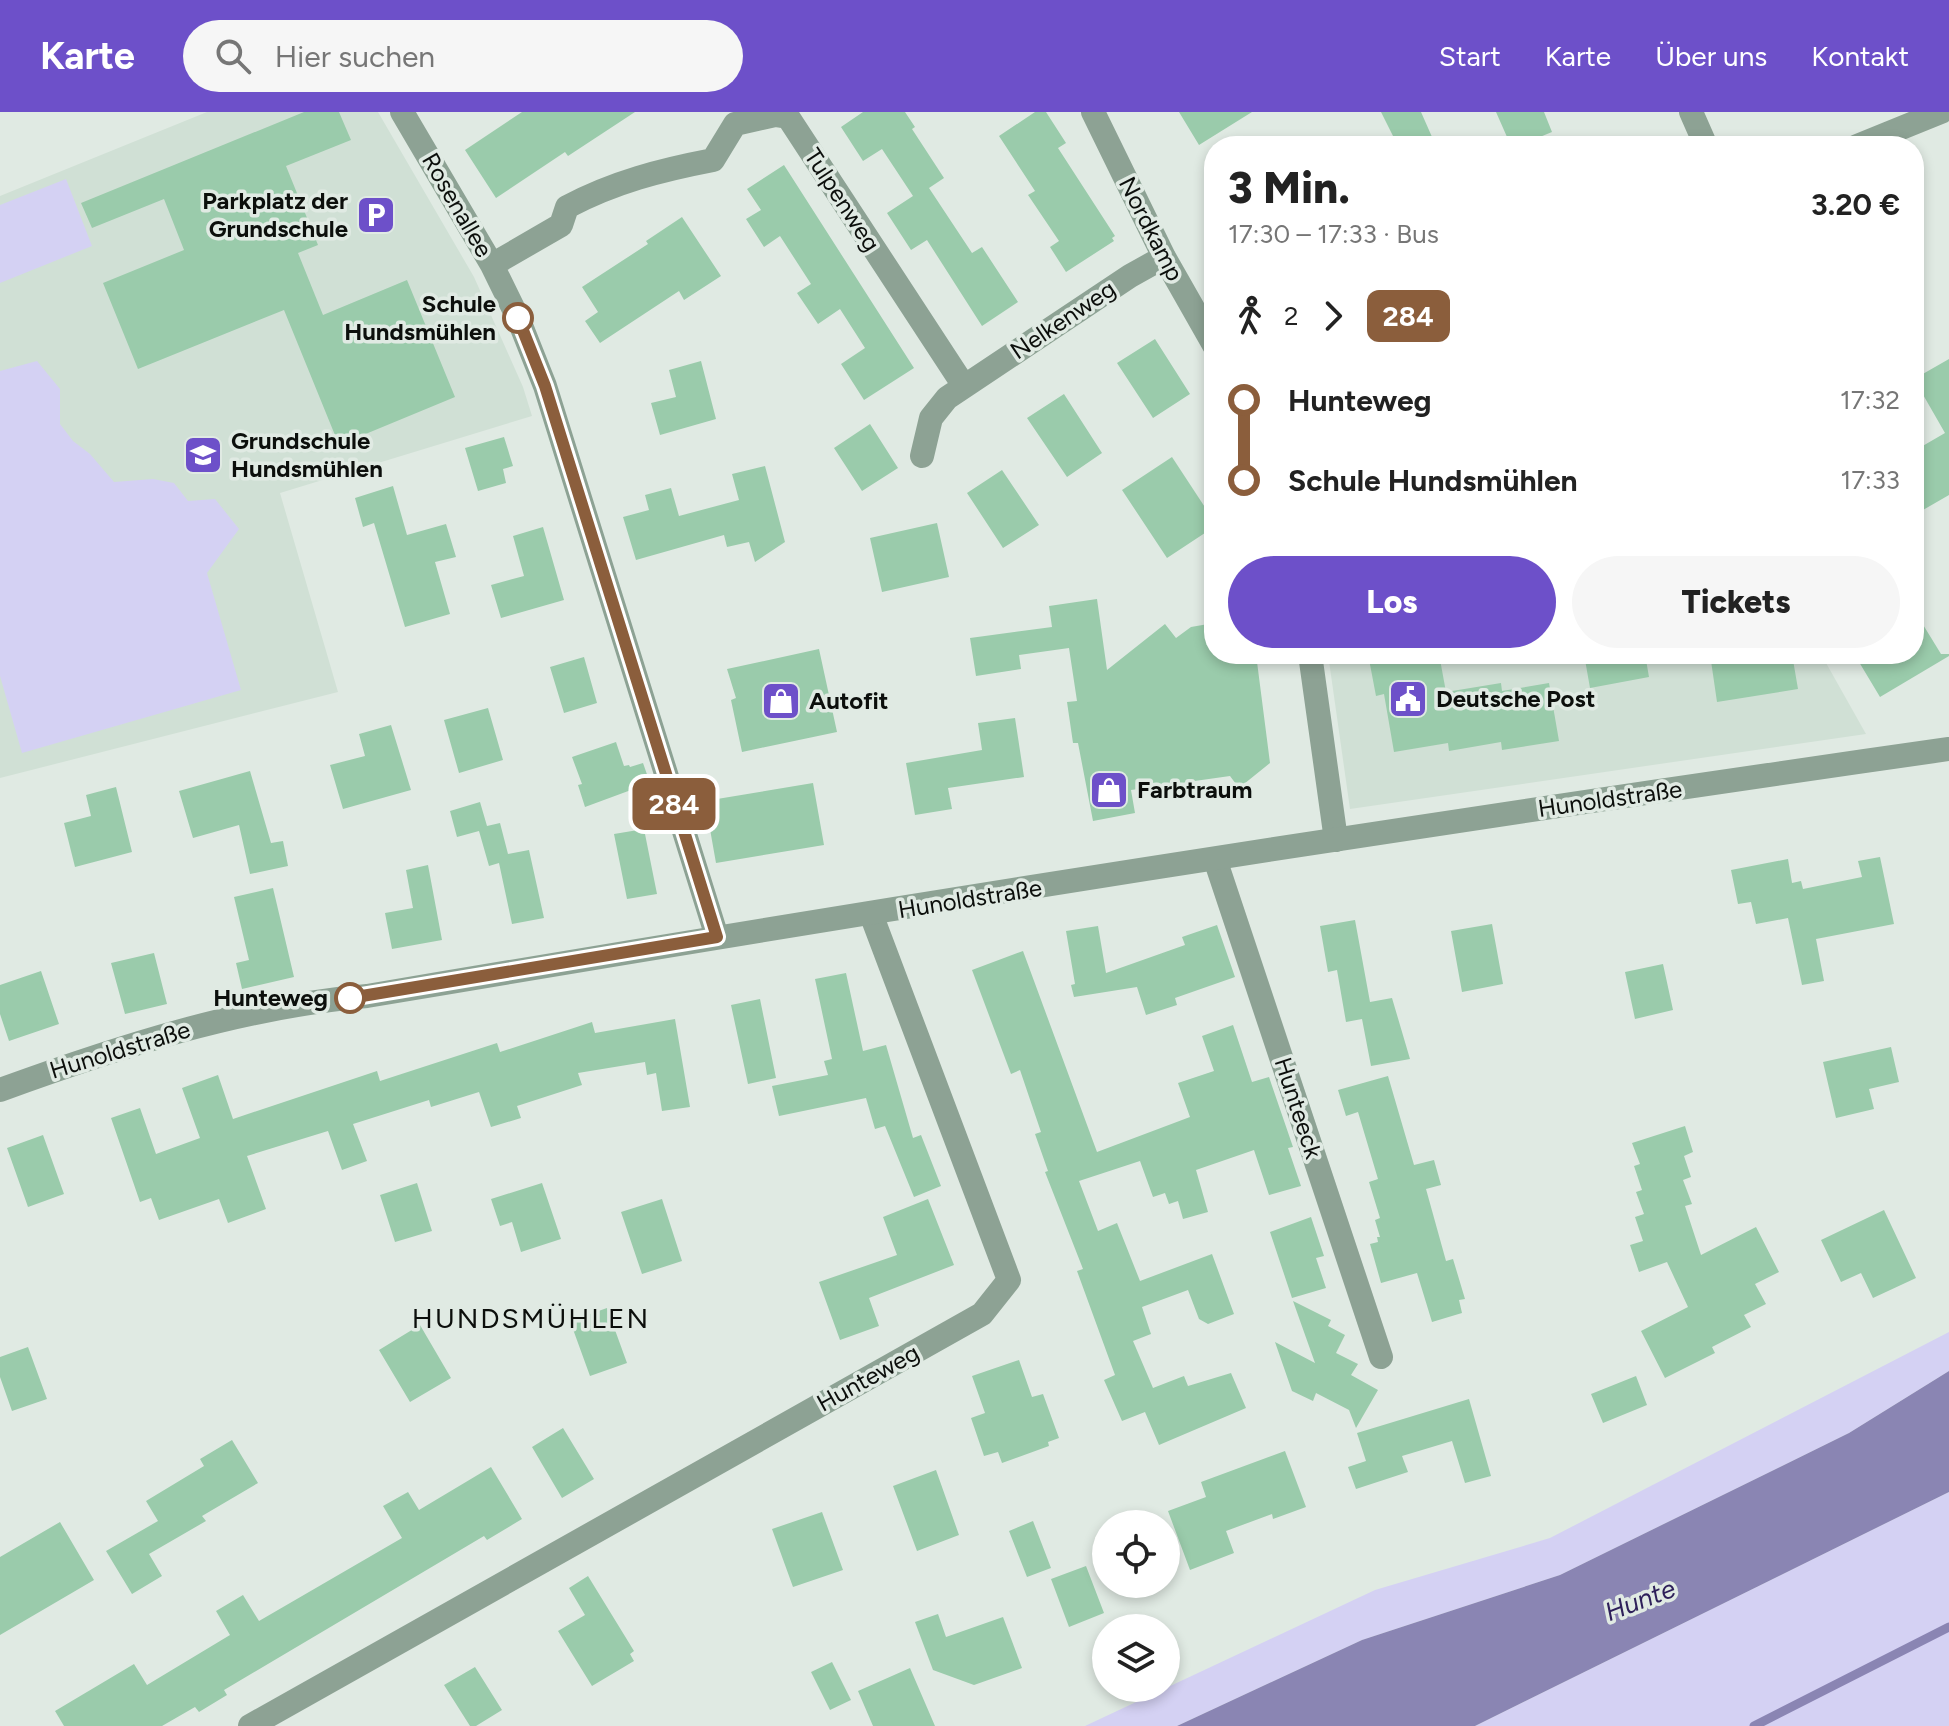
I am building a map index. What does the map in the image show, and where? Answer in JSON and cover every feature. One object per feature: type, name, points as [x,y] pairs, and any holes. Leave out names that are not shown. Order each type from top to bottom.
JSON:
[{"type":"street","name":"Rosenallee","points":[[402,112],[492,265],[518,318],[545,386],[717,937]]},
{"type":"street","name":"Nordkamp","points":[[1093,112],[1164,257],[1204,327]]},
{"type":"street","points":[[1691,112],[1702,136]]},
{"type":"street","points":[[1882,136],[1941,112]]},
{"type":"street","name":"Tulpenweg","points":[[492,265],[561,225],[567,207],[596,191],[655,171],[713,160],[735,124],[775,115],[788,117],[964,386]]},
{"type":"street","name":"Nelkenweg","points":[[922,456],[931,418],[947,398],[1130,276],[1164,257]]},
{"type":"street","points":[[1311,664],[1336,840]]},
{"type":"street","name":"Hunoldstraße","points":[[0,1090],[201,1025],[335,999],[1336,840],[1949,749]]},
{"type":"street","name":"Hunteeck","points":[[1215,859],[1381,1357]]},
{"type":"street","name":"Hunteweg","points":[[250,1726],[982,1314],[1009,1280],[871,914]]},
{"type":"shaded area","name":"Grundschule Hundsmühlen","points":[[207,112],[378,112],[474,277],[523,387],[532,416],[280,493],[338,692],[0,778],[0,196]]},
{"type":"shaded area","points":[[66,179],[92,246],[0,283],[0,205]]},
{"type":"shaded area","points":[[37,361],[60,389],[60,424],[114,482],[153,479],[174,483],[188,501],[215,499],[239,529],[207,573],[241,690],[22,753],[0,676],[0,371]]},
{"type":"shaded area","points":[[1329,664],[1827,664],[1866,734],[1350,809]]},
{"type":"shaded area","points":[[1949,1332],[1949,1371],[1849,1433],[1560,1575],[1362,1640],[1177,1726],[1085,1726],[1136,1702],[1180,1702],[1180,1681],[1375,1590],[1550,1538]]},
{"type":"shaded area","points":[[1949,1492],[1949,1726],[1475,1726]]},
{"type":"water","name":"Hunte","points":[[1949,1371],[1949,1492],[1475,1726],[1177,1726],[1362,1640],[1560,1575],[1849,1433]]},
{"type":"building","points":[[304,112],[339,112],[351,140],[286,166],[318,245],[298,253],[323,315],[407,280],[455,397],[339,445],[284,310],[138,369],[103,283],[184,250],[164,199],[92,228],[81,203]]},
{"type":"building","points":[[522,112],[635,112],[568,156],[565,152],[496,198],[465,150]]},
{"type":"building","points":[[863,112],[905,112],[915,127],[912,129],[944,178],[929,188],[972,253],[982,247],[1018,302],[982,326],[927,240],[911,250],[887,213],[913,196],[882,149],[863,161],[841,127]]},
{"type":"building","points":[[1035,112],[1046,112],[1066,143],[1058,148],[1115,236],[1112,238],[1114,241],[1066,272],[1050,247],[1059,241],[1028,195],[1035,191],[999,136]]},
{"type":"building","points":[[1179,112],[1252,112],[1213,136],[1204,136],[1204,142],[1199,145]]},
{"type":"building","points":[[1381,112],[1421,112],[1432,136],[1393,136]]},
{"type":"building","points":[[1496,112],[1544,112],[1552,132],[1542,136],[1507,136]]},
{"type":"building","points":[[784,165],[914,368],[864,400],[841,364],[865,348],[840,309],[818,324],[797,293],[811,284],[780,236],[764,247],[746,219],[761,210],[747,189]]},
{"type":"building","points":[[682,217],[721,276],[684,300],[679,291],[600,343],[585,321],[598,312],[582,287],[648,244],[646,241]]},
{"type":"building","points":[[1155,339],[1190,394],[1153,418],[1117,363]]},
{"type":"building","points":[[1949,359],[1949,495],[1924,509],[1924,445],[1945,433],[1924,396],[1924,373]]},
{"type":"building","points":[[701,361],[716,419],[660,435],[651,403],[676,397],[669,370]]},
{"type":"building","points":[[1064,394],[1102,453],[1067,477],[1027,418]]},
{"type":"building","points":[[870,424],[898,468],[862,491],[834,448]]},
{"type":"building","points":[[504,437],[513,466],[503,469],[506,483],[478,491],[465,448]]},
{"type":"building","points":[[1172,457],[1204,506],[1204,534],[1167,558],[1122,490]]},
{"type":"building","points":[[765,466],[785,542],[755,562],[749,542],[727,547],[724,535],[636,560],[623,517],[649,510],[645,495],[671,488],[679,516],[739,500],[732,474]]},
{"type":"building","points":[[1002,470],[1039,525],[1003,548],[967,493]]},
{"type":"building","points":[[393,486],[407,535],[446,524],[456,557],[435,562],[450,614],[405,627],[374,523],[363,527],[355,498]]},
{"type":"building","points":[[937,523],[949,577],[882,592],[870,538]]},
{"type":"building","points":[[543,527],[564,600],[501,618],[491,585],[524,576],[513,536]]},
{"type":"building","points":[[1097,599],[1107,670],[1165,624],[1176,638],[1191,627],[1204,625],[1204,664],[1257,664],[1270,763],[1239,788],[1230,776],[1131,790],[1135,813],[1093,821],[1078,743],[1073,743],[1067,702],[1077,701],[1069,648],[1019,655],[1021,669],[976,676],[970,638],[1052,627],[1049,606]]},
{"type":"building","points":[[1924,626],[1941,654],[1949,656],[1880,697],[1860,664],[1924,664]]},
{"type":"building","name":"Autofit","points":[[819,649],[837,732],[742,752],[731,700],[736,698],[727,669]]},
{"type":"building","points":[[584,657],[597,703],[564,713],[550,667]]},
{"type":"building","points":[[1370,664],[1441,664],[1446,692],[1501,683],[1502,691],[1549,683],[1559,741],[1502,750],[1501,742],[1449,751],[1448,743],[1394,752],[1384,694],[1376,696]]},
{"type":"building","points":[[1586,664],[1647,664],[1649,677],[1590,688]]},
{"type":"building","points":[[1711,664],[1794,664],[1798,689],[1717,702]]},
{"type":"building","points":[[488,708],[503,760],[459,773],[444,720]]},
{"type":"building","points":[[1015,718],[1024,777],[948,788],[952,809],[915,815],[906,763],[982,750],[978,723]]},
{"type":"building","points":[[391,725],[411,790],[343,809],[330,765],[365,756],[359,734]]},
{"type":"building","points":[[616,742],[624,766],[643,763],[650,783],[585,807],[578,785],[582,784],[572,757]]},
{"type":"building","points":[[250,771],[271,843],[283,841],[288,866],[250,874],[239,825],[193,838],[179,791]]},
{"type":"building","points":[[813,783],[824,845],[716,863],[705,801]]},
{"type":"building","points":[[116,787],[132,852],[75,867],[64,823],[91,816],[86,795]]},
{"type":"building","points":[[480,802],[487,826],[500,823],[508,854],[529,850],[544,918],[512,924],[499,863],[489,866],[479,831],[457,837],[450,811]]},
{"type":"building","points":[[644,829],[657,894],[627,899],[614,834]]},
{"type":"building","points":[[1880,857],[1894,924],[1816,939],[1824,981],[1802,985],[1788,918],[1756,924],[1751,902],[1738,904],[1731,870],[1788,859],[1792,883],[1801,881],[1803,889],[1862,877],[1858,861]]},
{"type":"building","points":[[428,865],[442,940],[392,949],[385,913],[413,908],[406,870]]},
{"type":"building","points":[[273,888],[294,977],[242,989],[236,963],[249,960],[234,897]]},
{"type":"building","points":[[1355,920],[1370,1002],[1392,998],[1410,1059],[1371,1066],[1362,1019],[1346,1022],[1337,970],[1328,972],[1320,926]]},
{"type":"building","points":[[1492,924],[1503,984],[1462,992],[1451,931]]},
{"type":"building","points":[[1217,925],[1235,977],[1175,998],[1177,1005],[1146,1015],[1137,987],[1074,997],[1071,985],[1075,984],[1066,931],[1098,926],[1106,973],[1185,945],[1182,937]]},
{"type":"building","points":[[1023,951],[1097,1152],[1190,1117],[1178,1083],[1214,1071],[1202,1036],[1233,1025],[1252,1082],[1269,1077],[1293,1147],[1288,1148],[1301,1186],[1269,1195],[1254,1150],[1196,1170],[1208,1212],[1183,1219],[1178,1201],[1169,1204],[1165,1193],[1153,1197],[1140,1161],[1079,1181],[1098,1231],[1117,1223],[1140,1281],[1212,1254],[1234,1314],[1208,1324],[1199,1319],[1188,1290],[1142,1307],[1151,1334],[1133,1341],[1153,1388],[1184,1376],[1188,1386],[1231,1373],[1246,1408],[1159,1445],[1145,1412],[1122,1421],[1104,1380],[1115,1375],[1077,1271],[1083,1269],[1045,1172],[1048,1171],[1035,1134],[1041,1132],[1020,1070],[1011,1074],[972,970]]},
{"type":"building","points":[[154,953],[167,1004],[125,1014],[111,963]]},
{"type":"building","points":[[1663,964],[1673,1010],[1635,1019],[1625,972]]},
{"type":"building","points":[[41,971],[59,1024],[9,1041],[0,1014],[0,985]]},
{"type":"building","points":[[846,973],[863,1051],[886,1045],[913,1138],[921,1135],[941,1186],[914,1197],[885,1126],[875,1129],[866,1098],[779,1116],[772,1086],[828,1075],[824,1061],[832,1059],[815,979]]},
{"type":"building","points":[[760,999],[776,1078],[748,1084],[731,1005]]},
{"type":"building","points":[[675,1019],[690,1107],[662,1111],[656,1073],[647,1075],[645,1062],[578,1073],[582,1085],[517,1106],[521,1118],[491,1127],[479,1092],[431,1107],[429,1100],[353,1124],[367,1161],[342,1170],[328,1131],[247,1156],[266,1209],[228,1223],[219,1199],[159,1220],[151,1198],[140,1202],[111,1118],[140,1108],[156,1154],[200,1138],[182,1088],[218,1075],[233,1119],[377,1071],[380,1081],[497,1043],[500,1052],[592,1022],[595,1033]]},
{"type":"building","points":[[1891,1047],[1899,1082],[1869,1089],[1874,1109],[1836,1118],[1823,1062]]},
{"type":"building","points":[[1388,1076],[1414,1165],[1434,1160],[1441,1185],[1426,1189],[1446,1261],[1453,1259],[1465,1299],[1459,1300],[1462,1313],[1432,1322],[1417,1273],[1381,1283],[1370,1244],[1378,1242],[1377,1237],[1380,1237],[1375,1220],[1380,1218],[1369,1182],[1378,1179],[1358,1112],[1346,1116],[1338,1090]]},
{"type":"building","points":[[1685,1126],[1693,1152],[1684,1156],[1691,1177],[1683,1180],[1692,1204],[1685,1206],[1701,1255],[1756,1227],[1779,1272],[1755,1284],[1766,1304],[1744,1315],[1751,1327],[1712,1347],[1715,1353],[1665,1378],[1641,1331],[1688,1307],[1667,1262],[1639,1272],[1630,1245],[1643,1241],[1635,1217],[1644,1214],[1636,1192],[1642,1190],[1634,1166],[1640,1164],[1632,1143]]},
{"type":"building","points":[[43,1135],[64,1194],[28,1207],[7,1148]]},
{"type":"building","points":[[417,1183],[432,1231],[395,1242],[380,1195]]},
{"type":"building","points":[[542,1183],[561,1239],[521,1252],[512,1222],[500,1226],[491,1199]]},
{"type":"building","points":[[662,1199],[682,1261],[642,1274],[621,1212]]},
{"type":"building","points":[[928,1199],[954,1265],[869,1298],[879,1326],[840,1340],[819,1282],[897,1255],[883,1217]]},
{"type":"building","points":[[1884,1210],[1916,1278],[1873,1298],[1861,1273],[1841,1282],[1821,1240]]},
{"type":"building","points":[[1311,1217],[1324,1256],[1316,1258],[1326,1288],[1292,1298],[1270,1232]]},
{"type":"building","points":[[1293,1301],[1331,1320],[1328,1326],[1345,1335],[1336,1353],[1358,1364],[1351,1375],[1378,1390],[1356,1428],[1349,1410],[1316,1393],[1313,1401],[1292,1391],[1275,1342],[1315,1363]]},
{"type":"building","points":[[607,1308],[627,1363],[590,1376],[570,1321]]},
{"type":"building","points":[[420,1325],[451,1378],[410,1402],[379,1350]]},
{"type":"building","points":[[28,1347],[47,1399],[12,1411],[0,1377],[0,1357]]},
{"type":"building","points":[[1019,1360],[1032,1397],[1043,1394],[1059,1438],[1048,1442],[1049,1446],[1002,1463],[998,1452],[984,1456],[971,1418],[985,1413],[972,1376]]},
{"type":"building","points":[[1636,1376],[1647,1405],[1603,1423],[1591,1394]]},
{"type":"building","points":[[1469,1399],[1491,1476],[1465,1483],[1452,1441],[1402,1456],[1408,1472],[1356,1489],[1348,1467],[1366,1461],[1357,1433]]},
{"type":"building","points":[[563,1428],[594,1479],[562,1498],[532,1447]]},
{"type":"building","points":[[232,1440],[258,1483],[202,1516],[206,1521],[149,1554],[162,1576],[132,1594],[106,1551],[158,1521],[146,1501],[204,1466],[200,1459]]},
{"type":"building","points":[[1285,1451],[1306,1507],[1273,1519],[1272,1514],[1226,1531],[1234,1553],[1190,1570],[1180,1543],[1180,1510],[1171,1510],[1206,1497],[1201,1482]]},
{"type":"building","points":[[491,1467],[522,1519],[487,1540],[484,1536],[224,1690],[227,1695],[199,1712],[195,1707],[162,1726],[64,1726],[55,1711],[134,1664],[147,1685],[230,1635],[216,1611],[243,1595],[259,1621],[402,1538],[383,1506],[408,1492],[419,1510]]},
{"type":"building","points":[[936,1470],[959,1535],[917,1551],[893,1486]]},
{"type":"building","points":[[822,1512],[843,1570],[793,1587],[772,1529]]},
{"type":"building","points":[[1033,1521],[1051,1568],[1027,1577],[1009,1531]]},
{"type":"building","points":[[60,1522],[94,1580],[0,1635],[0,1557]]},
{"type":"building","points":[[1086,1566],[1092,1582],[1092,1598],[1098,1598],[1104,1613],[1092,1614],[1092,1618],[1069,1627],[1051,1579]]},
{"type":"building","points":[[588,1576],[634,1651],[630,1654],[634,1661],[592,1686],[558,1631],[585,1615],[569,1588]]},
{"type":"building","points":[[938,1614],[946,1637],[1003,1617],[1022,1668],[974,1685],[933,1670],[915,1622]]},
{"type":"building","points":[[832,1662],[851,1700],[830,1710],[811,1672]]},
{"type":"building","points":[[475,1667],[502,1710],[476,1726],[470,1726],[444,1685]]},
{"type":"building","points":[[910,1668],[935,1726],[873,1726],[858,1691]]},
{"type":"waterway","points":[[1754,1726],[1949,1627]]},
{"type":"bus line","name":"284","points":[[350,998],[717,937],[545,386],[518,318]]},
{"type":"place","name":"Parkplatz der Grundschule","points":[[376,215]]},
{"type":"place","name":"Schule Hundsmühlen","points":[[518,318]]},
{"type":"place","name":"Grundschule Hundsmühlen","points":[[203,455]]},
{"type":"place","name":"Deutsche Post","points":[[1408,699]]},
{"type":"place","name":"Autofit","points":[[781,701]]},
{"type":"place","name":"Farbtraum","points":[[1109,790]]},
{"type":"place","name":"Hunteweg","points":[[350,998]]},
{"type":"district","name":"HUNDSMÜHLEN","points":[[531,1318]]}]
